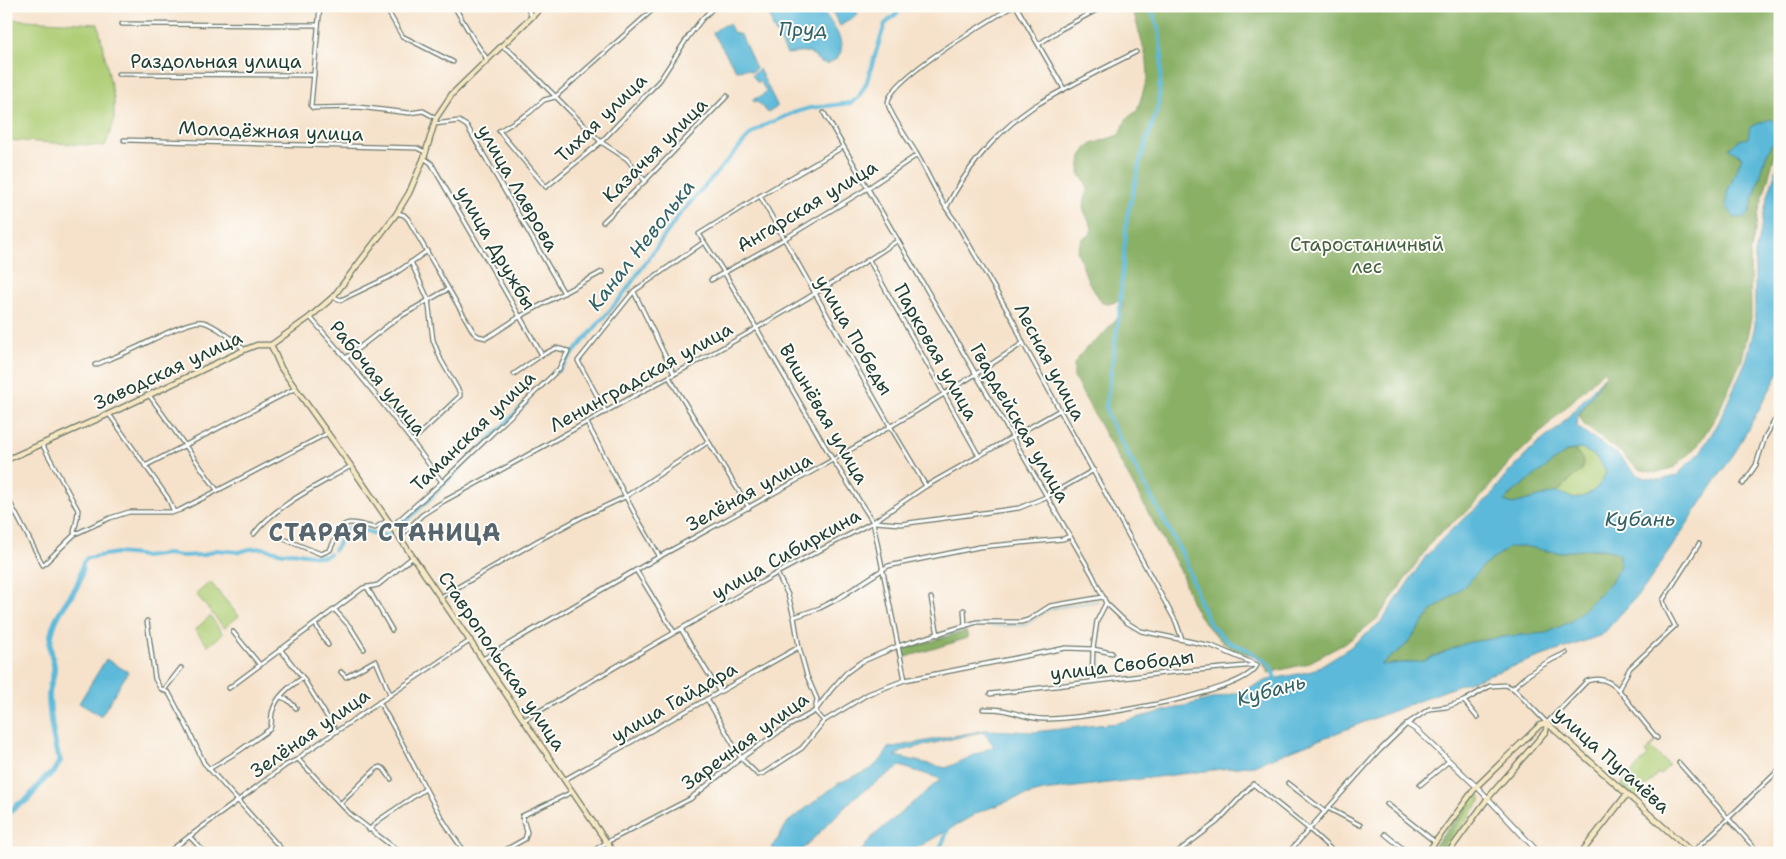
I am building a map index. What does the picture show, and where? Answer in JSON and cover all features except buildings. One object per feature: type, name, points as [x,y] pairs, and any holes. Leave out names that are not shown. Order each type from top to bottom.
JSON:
[{"type":"main road","name":"Заводская улица","points":[[6,460],[244,350],[257,345],[271,345],[310,318],[333,297],[398,213],[424,158],[439,112],[452,94],[543,6]]},
{"type":"main road","name":"Ставропольская улица","points":[[271,345],[281,368],[328,432],[471,640],[614,853]]},
{"type":"main road","points":[[1427,853],[1476,786],[1540,725],[1547,724],[1546,731],[1488,798],[1448,853]]},
{"type":"main road","name":"улица Пугачёва","points":[[1547,724],[1693,852]]},
{"type":"main road","points":[[1581,853],[1628,794]]},
{"type":"street","points":[[320,6],[311,106],[313,108],[358,107],[409,113],[423,111],[435,121]]},
{"type":"street","points":[[385,6],[402,36],[453,62]]},
{"type":"street","points":[[454,6],[487,59]]},
{"type":"street","points":[[526,6],[532,17]]},
{"type":"street","points":[[555,98],[657,6]]},
{"type":"street","name":"Тихая улица","points":[[555,98],[544,100],[529,113],[500,131],[546,187],[601,142],[660,80],[688,37],[715,6]]},
{"type":"street","points":[[1014,6],[1039,44],[1064,89]]},
{"type":"street","name":"Лесная улица","points":[[1014,6],[966,35],[917,69],[891,94],[888,103],[891,112],[917,155],[945,208],[956,222],[1014,322],[1023,343],[1176,622],[1182,639]]},
{"type":"street","points":[[1039,44],[1061,29],[1104,6]]},
{"type":"street","points":[[122,24],[318,25]]},
{"type":"street","points":[[502,46],[511,52],[601,142],[626,159],[645,181]]},
{"type":"street","points":[[945,208],[954,191],[973,165],[998,136],[1030,109],[1064,89],[1136,52]]},
{"type":"street","name":"Раздольная улица","points":[[118,74],[314,75]]},
{"type":"street","name":"Казачья улица","points":[[603,222],[727,96]]},
{"type":"street","name":"Гвардейская улица","points":[[824,113],[1092,574],[1106,603],[1126,622],[1141,631],[1212,646],[1257,665]]},
{"type":"street","name":"улица Лаврова","points":[[435,121],[459,121],[467,126],[564,293]]},
{"type":"street","name":"Молодёжная улица","points":[[124,140],[417,148],[425,152]]},
{"type":"street","points":[[760,196],[843,147]]},
{"type":"street","name":"Ангарская улица","points":[[710,280],[784,239],[868,188],[917,155]]},
{"type":"street","name":"улица Дружбы","points":[[424,158],[431,163],[542,355]]},
{"type":"street","name":"Вишнёвая улица","points":[[760,196],[699,234],[724,272],[834,460],[873,522],[905,680]]},
{"type":"street","name":"улица Победы","points":[[760,196],[926,486]]},
{"type":"street","points":[[398,213],[404,214],[408,219],[474,333],[478,336],[486,338],[519,317],[602,272]]},
{"type":"street","name":"Ленинградская улица","points":[[399,536],[422,516],[444,501],[586,424],[757,327],[869,260],[897,241]]},
{"type":"street","points":[[606,412],[578,361],[634,292],[704,242]]},
{"type":"street","points":[[333,297],[341,300],[393,275],[427,252]]},
{"type":"street","name":"Парковая улица","points":[[869,260],[979,456]]},
{"type":"street","points":[[411,262],[428,300],[433,340],[441,360],[460,393],[460,396],[412,441]]},
{"type":"street","points":[[346,358],[396,319],[448,289]]},
{"type":"street","points":[[634,292],[674,374]]},
{"type":"street","name":"Рабочая улица","points":[[310,318],[346,358],[442,482]]},
{"type":"street","points":[[96,365],[178,328],[196,322],[203,322],[221,331],[228,338],[238,343],[244,350]]},
{"type":"street","name":"Зелёная улица","points":[[484,659],[636,570],[834,460],[944,395],[1023,343]]},
{"type":"street","name":"Таманская улица","points":[[392,526],[442,482],[559,369],[568,351],[556,348],[542,355]]},
{"type":"street","points":[[514,374],[542,355]]},
{"type":"street","points":[[669,377],[749,508]]},
{"type":"street","points":[[145,466],[296,388]]},
{"type":"street","points":[[149,395],[217,490]]},
{"type":"street","name":"улица Сибиркина","points":[[524,720],[777,573],[873,522],[926,486],[1060,410]]},
{"type":"street","points":[[109,414],[168,498],[174,512]]},
{"type":"street","points":[[1743,484],[1756,465],[1765,437],[1775,420],[1780,421]]},
{"type":"street","points":[[586,424],[660,557]]},
{"type":"street","points":[[6,495],[43,565],[75,534],[110,518],[129,512],[174,512],[328,432]]},
{"type":"street","points":[[441,597],[538,540],[625,497],[708,442]]},
{"type":"street","points":[[42,444],[78,510],[75,534]]},
{"type":"street","points":[[254,534],[262,524],[281,509],[351,466]]},
{"type":"street","points":[[873,522],[901,524],[1011,510],[1046,497],[1094,470]]},
{"type":"street","points":[[286,540],[321,554],[330,550],[345,523],[351,522],[375,528],[388,520]]},
{"type":"street","points":[[794,617],[820,608],[888,566],[979,547],[1063,539],[1070,536]]},
{"type":"street","points":[[1619,688],[1630,668],[1676,626],[1663,600],[1699,544]]},
{"type":"street","points":[[229,688],[363,588],[378,585],[413,557]]},
{"type":"street","points":[[636,570],[674,632]]},
{"type":"street","points":[[777,573],[788,595],[794,617],[798,648],[817,699],[816,711],[824,721]]},
{"type":"street","points":[[367,587],[392,630]]},
{"type":"street","name":"Заречная улица","points":[[590,853],[607,842],[690,799],[741,758],[780,731],[816,711],[846,673],[861,662],[898,646],[977,622],[1021,622],[1028,620],[1050,606],[1103,597]]},
{"type":"street","points":[[931,598],[938,635]]},
{"type":"street","points":[[1092,681],[1093,649],[1097,621],[1106,603]]},
{"type":"street","points":[[334,609],[351,628],[364,649]]},
{"type":"street","points":[[964,610],[965,626]]},
{"type":"street","points":[[147,621],[155,679],[169,693],[204,763],[285,853]]},
{"type":"street","points":[[315,624],[328,646]]},
{"type":"street","points":[[681,629],[719,691]]},
{"type":"street","points":[[234,632],[260,665]]},
{"type":"street","name":"Зелёная улица","points":[[167,853],[286,765],[298,759],[336,731],[471,640]]},
{"type":"street","name":"улица Гайдара","points":[[564,780],[798,648]]},
{"type":"street","points":[[707,700],[741,758],[758,775],[802,748],[824,721],[868,694],[905,680],[1066,648],[1093,649],[1112,653]]},
{"type":"street","points":[[280,649],[303,678],[336,731]]},
{"type":"street","points":[[1288,853],[1379,751],[1407,724],[1429,709],[1446,707],[1464,701],[1490,686],[1506,685],[1513,688],[1527,674],[1543,663],[1566,653]]},
{"type":"street","points":[[341,672],[346,677],[376,661],[390,694]]},
{"type":"street","points":[[983,709],[999,709],[1040,719],[1068,718],[1142,708],[1223,687],[1244,679],[1257,665]]},
{"type":"street","name":"улица Свободы","points":[[990,694],[1092,681],[1257,665]]},
{"type":"street","points":[[164,690],[181,668]]},
{"type":"street","name":"Зелёная улица","points":[[209,769],[270,729],[272,725],[272,712],[281,697],[294,683],[303,678]]},
{"type":"street","points":[[1547,724],[1586,681],[1594,678],[1619,688],[1657,738]]},
{"type":"street","name":"улица Пугачёва","points":[[1513,688],[1547,724]]},
{"type":"street","name":"Зелёная улица","points":[[281,697],[288,700],[296,708]]},
{"type":"street","points":[[1464,701],[1477,717]]},
{"type":"street","points":[[379,702],[393,723],[425,789],[448,829],[466,853]]},
{"type":"street","points":[[1407,724],[1418,731],[1476,786],[1539,853]]},
{"type":"street","points":[[298,759],[340,804],[368,830],[401,853]]},
{"type":"street","points":[[1420,785],[1449,761]]},
{"type":"street","points":[[1679,763],[1759,853]]},
{"type":"street","points":[[340,804],[380,767],[392,779]]},
{"type":"street","points":[[1693,852],[1780,769]]},
{"type":"street","points":[[1288,783],[1326,810],[1360,825]]},
{"type":"street","points":[[1176,853],[1217,822],[1253,784],[1309,829],[1335,853]]},
{"type":"street","points":[[368,830],[379,820],[425,789]]},
{"type":"street","points":[[500,853],[526,839],[527,832],[522,816],[572,792]]},
{"type":"street","points":[[1387,804],[1435,842]]},
{"type":"street","points":[[1385,834],[1408,853]]},
{"type":"street","points":[[189,836],[205,853]]},
{"type":"street","points":[[32,850],[38,853]]},
{"type":"green space","name":"Старостаничный лес","points":[[1132,6],[1780,6],[1780,144],[1759,210],[1750,255],[1751,318],[1742,359],[1718,413],[1698,445],[1675,467],[1655,473],[1638,469],[1619,451],[1585,426],[1579,415],[1606,374],[1604,370],[1508,464],[1475,504],[1434,538],[1378,618],[1346,643],[1306,664],[1268,673],[1256,658],[1228,646],[1213,633],[1195,610],[1181,572],[1074,378],[1074,364],[1085,349],[1102,336],[1121,313],[1123,304],[1119,301],[1108,304],[1102,303],[1088,281],[1077,251],[1082,239],[1090,235],[1092,228],[1083,208],[1088,187],[1079,173],[1081,156],[1089,145],[1119,135],[1127,118],[1137,111],[1148,76],[1147,61]],"holes":[[[1779,131],[1766,156],[1749,214],[1727,193],[1742,157],[1729,148],[1748,138]]]},
{"type":"green space","points":[[6,19],[98,24],[114,99],[114,122],[105,146],[6,140]]},
{"type":"green space","points":[[1581,449],[1596,457],[1606,471],[1602,482],[1594,490],[1585,496],[1574,499],[1558,492],[1577,473],[1578,453],[1572,450]]},
{"type":"green space","points":[[1572,450],[1578,453],[1583,461],[1582,470],[1558,492],[1513,504],[1504,501],[1547,465]]},
{"type":"green space","points":[[1524,546],[1556,552],[1605,549],[1620,554],[1620,566],[1611,582],[1572,621],[1547,633],[1510,636],[1466,643],[1424,661],[1379,665],[1405,646],[1432,611],[1468,583],[1482,567],[1508,548]]},
{"type":"green space","points":[[210,582],[239,616],[224,628],[196,594]]},
{"type":"green space","points":[[210,616],[223,634],[208,646],[195,630]]},
{"type":"green space","points":[[966,631],[968,638],[903,658],[901,650]]},
{"type":"green space","points":[[1661,735],[1651,748],[1669,765],[1660,775],[1658,773],[1644,789],[1645,791],[1636,798],[1621,785],[1648,755],[1646,752]]},
{"type":"green space","points":[[1475,791],[1482,798],[1443,853],[1429,853]]},
{"type":"green space","points":[[1469,801],[1472,804],[1437,853],[1431,853]]},
{"type":"water","name":"Пруд","points":[[772,6],[820,6],[839,37],[841,52],[836,59],[827,64],[819,61],[809,52],[787,54],[773,28],[768,8]]},
{"type":"water","points":[[829,6],[854,6],[858,15],[840,26]]},
{"type":"water","points":[[729,24],[734,33],[741,35],[756,68],[752,72],[747,69],[736,70],[713,33],[721,26]]},
{"type":"water","points":[[759,69],[777,105],[768,113],[759,103],[753,101],[753,99],[762,96],[766,91],[760,81],[758,83],[752,75]]},
{"type":"water","points":[[1770,119],[1777,123],[1779,131],[1766,156],[1749,214],[1745,217],[1735,218],[1726,206],[1727,193],[1742,157],[1729,149],[1739,140],[1748,138],[1750,127]]},
{"type":"water","name":"Кубань","points":[[1780,157],[1780,371],[1737,449],[1645,587],[1602,635],[1457,686],[1254,765],[1043,791],[979,812],[908,853],[860,853],[871,838],[941,779],[900,766],[856,796],[799,853],[769,853],[788,822],[839,783],[871,769],[882,759],[888,748],[986,730],[1033,732],[1117,723],[1235,693],[1268,680],[1312,671],[1349,648],[1382,621],[1426,556],[1452,529],[1489,498],[1508,473],[1534,447],[1559,427],[1605,376],[1578,415],[1577,427],[1618,455],[1636,474],[1660,480],[1676,476],[1701,451],[1719,422],[1747,358],[1755,325],[1755,254],[1767,199]],"holes":[[[1581,449],[1596,457],[1606,471],[1602,482],[1590,493],[1574,499],[1558,492],[1513,504],[1504,501],[1567,451]],[[1524,546],[1556,552],[1605,549],[1620,554],[1620,566],[1611,582],[1572,621],[1547,633],[1510,636],[1466,643],[1424,661],[1380,665],[1405,646],[1432,611],[1468,583],[1482,567],[1508,548]],[[981,732],[985,734],[994,746],[946,768],[895,756],[905,750]]]},
{"type":"water","points":[[106,659],[128,672],[101,716],[79,703]]},
{"type":"waterway","name":"Канал Неволька","points":[[558,371],[622,296],[680,214],[751,134],[763,126],[793,113],[810,108],[851,103],[858,98],[866,84],[885,24],[905,6]]},
{"type":"waterway","points":[[1150,6],[1159,30],[1162,58],[1158,107],[1141,158],[1127,217],[1119,316],[1106,406],[1108,417],[1185,559],[1200,603],[1211,626],[1230,643],[1244,648],[1270,665],[1275,678]]},
{"type":"waterway","name":"Канал Неволька","points":[[398,528],[527,402]]},
{"type":"waterway","name":"Канал Неволька","points":[[334,550],[344,529],[357,528],[382,535],[388,535],[393,532]]},
{"type":"waterway","name":"Канал Неволька","points":[[82,568],[87,558],[117,553],[144,557],[168,554],[181,556],[203,555],[216,550],[239,552],[262,548],[283,553],[292,552],[324,557],[329,554]]},
{"type":"waterway","points":[[6,815],[16,806],[27,800],[45,778],[53,773],[60,761],[54,738],[50,709],[49,693],[54,674],[54,664],[50,648],[55,622],[75,589],[81,576],[82,568]]},
{"type":"waterway","points":[[901,648],[978,625],[1026,625],[1050,609],[1098,601]]},
{"type":"waterway","points":[[938,853],[948,830]]},
{"type":"district","name":"СТАРАЯ СТАНИЦА","points":[[385,533]]}]
